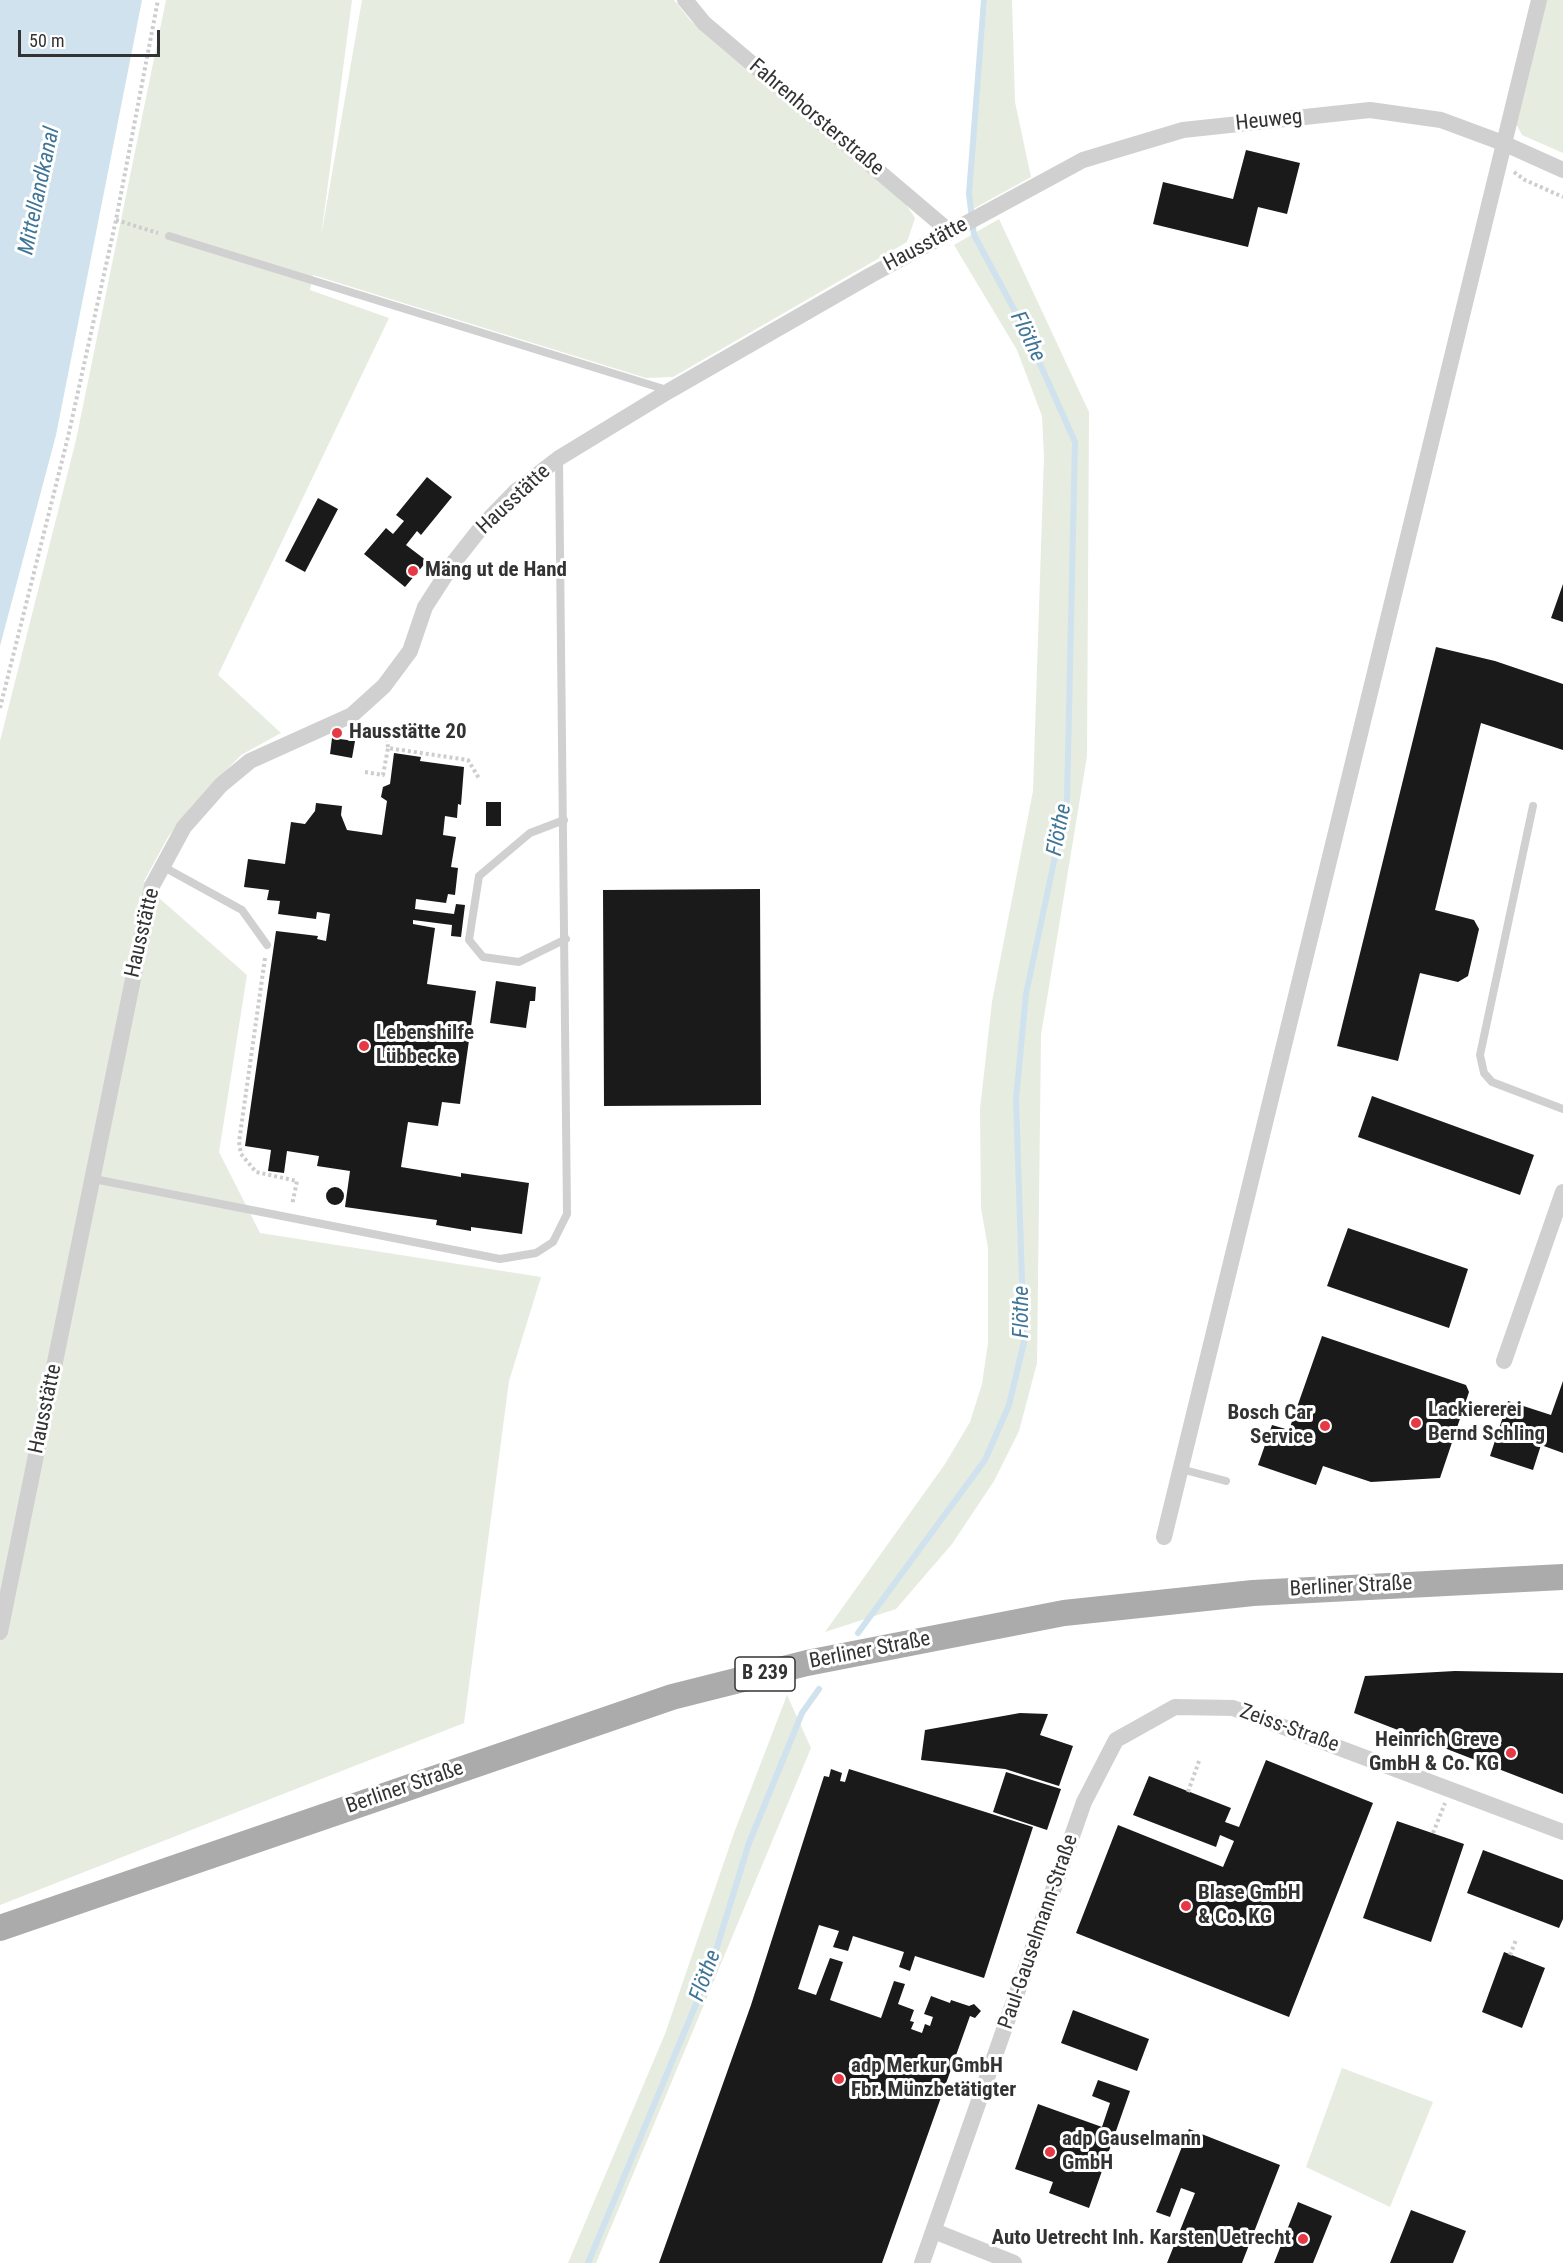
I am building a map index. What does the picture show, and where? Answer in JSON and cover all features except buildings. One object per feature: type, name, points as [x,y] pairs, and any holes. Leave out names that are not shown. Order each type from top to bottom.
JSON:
[{"type":"main road","name":"Berliner Straße","points":[[0,1928],[672,1697],[807,1663],[1076,1611],[1253,1593],[1563,1577]]},
{"type":"street","name":"Fahrenhorsterstraße","points":[[685,0],[704,23],[950,232]]},
{"type":"street","points":[[1164,1537],[1539,0]]},
{"type":"street","name":"Heuweg","points":[[983,214],[1083,160],[1183,130],[1370,110],[1441,120],[1503,143],[1563,170]]},
{"type":"street","name":"Hausstätte","points":[[0,1632],[152,886],[184,827],[221,785],[250,761],[352,715],[384,686],[410,651],[425,607],[454,562],[483,524],[516,491],[559,458],[669,391],[983,214]]},
{"type":"street","points":[[1504,1361],[1559,1221],[1563,1192]]},
{"type":"street","name":"Zeiss-Straße","points":[[1116,1740],[1175,1707],[1233,1708],[1563,1832]]},
{"type":"street","name":"Paul-Gauselmann-Straße","points":[[922,2263],[1084,1802],[1116,1740]]},
{"type":"street","points":[[934,2231],[1014,2263]]},
{"type":"lane","points":[[169,236],[669,391]]},
{"type":"lane","points":[[94,1179],[500,1259],[536,1253],[553,1242],[567,1214],[566,939],[559,458]]},
{"type":"lane","points":[[1533,806],[1480,1055],[1484,1073],[1492,1082],[1563,1108]]},
{"type":"lane","points":[[564,820],[530,833],[479,876],[470,940],[483,957],[519,962],[566,939]]},
{"type":"lane","points":[[162,866],[242,910],[267,945]]},
{"type":"lane","points":[[1181,1469],[1226,1481]]},
{"type":"path","points":[[0,708],[68,437],[116,220],[158,0]]},
{"type":"path","points":[[1499,161],[1525,180],[1563,197]]},
{"type":"path","points":[[116,220],[169,236]]},
{"type":"path","points":[[330,726],[387,738],[388,748],[383,775],[365,772]]},
{"type":"path","points":[[388,748],[468,760],[480,780]]},
{"type":"path","points":[[267,945],[239,1142],[241,1154],[256,1172],[297,1181],[290,1218]]},
{"type":"path","points":[[1188,1792],[1199,1761]]},
{"type":"path","points":[[1433,1833],[1450,1790]]},
{"type":"path","points":[[1510,1955],[1516,1940]]},
{"type":"shaded area","points":[[166,0],[352,0],[321,237],[362,0],[674,0],[690,20],[903,200],[915,218],[907,242],[673,377],[646,378],[313,275],[310,290],[389,318],[218,675],[281,733],[241,755],[191,807],[168,837],[144,881],[159,898],[247,975],[219,1152],[260,1233],[541,1277],[509,1381],[464,1723],[0,1905],[0,741],[76,440]]},
{"type":"shaded area","points":[[987,0],[1012,0],[1015,102],[1031,177],[973,209],[971,194]]},
{"type":"shaded area","points":[[1545,0],[1563,0],[1563,153],[1522,135],[1514,120]]},
{"type":"shaded area","points":[[999,219],[1089,412],[1087,756],[1041,1035],[1037,1363],[1019,1431],[994,1481],[952,1544],[896,1609],[825,1632],[945,1464],[970,1422],[982,1384],[988,1343],[988,1248],[981,1208],[980,1109],[992,1002],[1033,791],[1044,456],[1042,416],[1017,350],[954,245]]},
{"type":"shaded area","points":[[787,1695],[811,1748],[596,2263],[568,2263],[665,2034],[734,1833]]},
{"type":"shaded area","points":[[1342,2068],[1433,2102],[1390,2207],[1306,2167]]},
{"type":"water","name":"Mittellandkanal","points":[[0,0],[142,0],[56,435],[0,646]]},
{"type":"waterway","name":"Flöthe","points":[[858,1633],[985,1460],[1009,1405],[1024,1342],[1016,1099],[1026,994],[1067,800],[1075,442],[1024,328],[974,235],[969,194],[984,0]]},
{"type":"waterway","name":"Flöthe","points":[[588,2263],[709,1973],[749,1843],[802,1713],[819,1689]]},
{"type":"place","name":"Mäng ut de Hand","points":[[413,571]]},
{"type":"place","name":"Hausstätte 20","points":[[337,733]]},
{"type":"place","name":"Lebenshilfe Lübbecke","points":[[364,1046]]},
{"type":"place","name":"Lackiererei Bernd Schling","points":[[1416,1423]]},
{"type":"place","name":"Bosch Car Service","points":[[1325,1426]]},
{"type":"place","name":"Heinrich Greve GmbH & Co. KG","points":[[1511,1753]]},
{"type":"place","name":"Blase GmbH & Co. KG","points":[[1186,1906]]},
{"type":"place","name":"adp Merkur GmbH Fbr. Münzbetätigter","points":[[839,2079]]},
{"type":"place","name":"adp Gauselmann GmbH","points":[[1050,2152]]},
{"type":"place","name":"Auto Uetrecht Inh. Karsten Uetrecht","points":[[1303,2239]]}]
